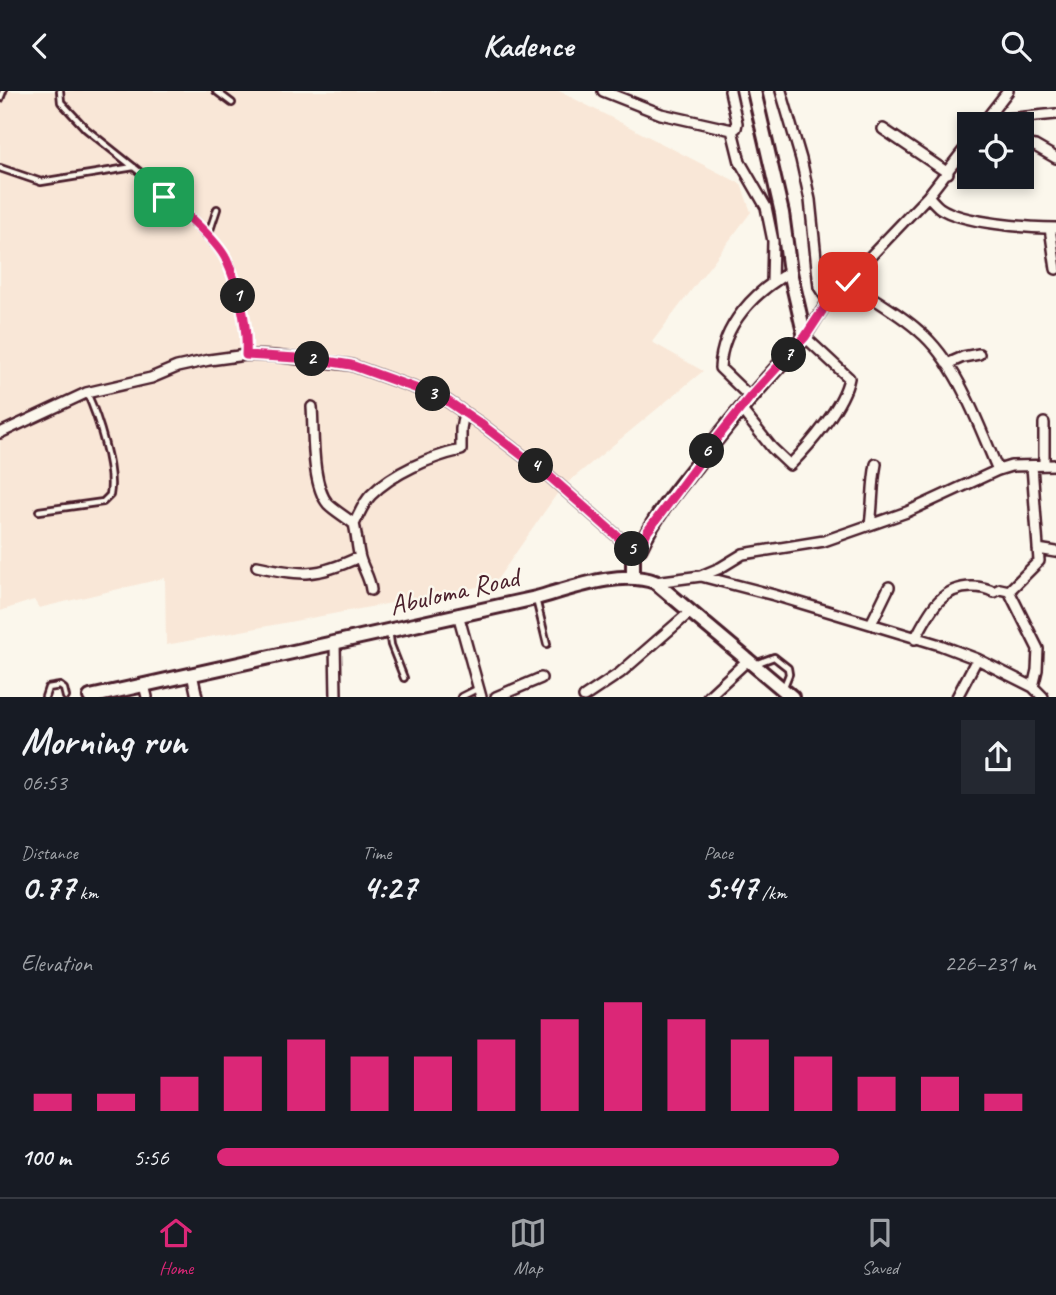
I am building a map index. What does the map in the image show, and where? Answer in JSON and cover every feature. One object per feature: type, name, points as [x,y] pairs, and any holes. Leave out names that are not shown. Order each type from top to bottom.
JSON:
[{"type":"street","points":[[603,91],[662,114],[732,130]]},
{"type":"street","points":[[730,91],[737,123],[732,130]]},
{"type":"street","points":[[740,408],[772,448],[790,465],[827,421],[847,390],[849,378],[805,337],[790,272],[782,213],[754,91]]},
{"type":"street","points":[[781,91],[802,159],[817,250],[819,287],[828,302]]},
{"type":"street","points":[[991,112],[1007,91]]},
{"type":"street","points":[[1034,117],[1056,114]]},
{"type":"street","points":[[883,129],[948,173]]},
{"type":"street","points":[[732,130],[740,162],[766,207],[773,241],[772,282]]},
{"type":"street","points":[[1034,146],[1056,158]]},
{"type":"street","points":[[633,550],[640,548],[647,532],[682,483],[740,408],[805,337],[828,302],[928,197],[957,160]]},
{"type":"street","points":[[928,197],[941,209],[977,220],[1031,228],[1053,228],[1056,269]]},
{"type":"street","points":[[750,397],[720,367],[720,358],[737,316],[772,282],[790,272]]},
{"type":"street","points":[[848,282],[920,331],[947,364],[960,384],[998,470]]},
{"type":"street","points":[[947,364],[962,357],[979,354]]},
{"type":"street","points":[[0,433],[86,393],[152,378],[177,367],[209,360],[246,355],[314,359],[351,365],[443,398],[549,476],[633,550],[633,578]]},
{"type":"street","points":[[312,407],[315,465],[324,496],[329,505],[354,524],[359,557],[371,590]]},
{"type":"street","points":[[354,524],[368,498],[393,478],[441,455],[461,450],[464,412]]},
{"type":"street","points":[[1044,423],[1044,465]]},
{"type":"street","points":[[870,524],[876,464]]},
{"type":"street","points":[[655,582],[701,576],[743,554],[824,541],[907,512],[1011,466],[1056,464]]},
{"type":"street","points":[[1009,591],[1039,561],[1032,466]]},
{"type":"street","points":[[1038,549],[1056,552]]},
{"type":"street","points":[[257,566],[291,574],[317,573],[334,569],[359,557]]},
{"type":"street","points":[[701,576],[871,624],[977,659],[1032,687],[1043,697]]},
{"type":"street","name":"Abuloma Road","points":[[96,696],[146,691],[192,674],[536,598],[602,580],[633,578],[655,582]]},
{"type":"street","points":[[655,582],[787,693]]},
{"type":"street","points":[[871,624],[889,587]]},
{"type":"street","points":[[915,639],[931,608],[948,591],[974,587],[1009,591]]},
{"type":"street","points":[[1009,591],[1038,649],[1037,670],[1032,687]]},
{"type":"street","points":[[584,697],[620,673],[690,612]]},
{"type":"street","points":[[458,614],[479,693]]},
{"type":"street","points":[[335,643],[336,697]]},
{"type":"street","points":[[957,697],[977,659]]},
{"type":"street","points":[[708,697],[751,662]]},
{"type":"street","points":[[192,674],[197,697]]},
{"type":"street","points":[[496,697],[541,678]]},
{"type":"lane","points":[[0,99],[3,91]]},
{"type":"lane","points":[[60,91],[61,102],[86,129],[156,185],[164,197],[184,213],[225,257],[237,289],[247,341],[246,355]]},
{"type":"lane","points":[[216,91],[232,103]]},
{"type":"lane","points":[[0,168],[41,182],[135,167]]},
{"type":"lane","points":[[207,237],[217,209]]},
{"type":"lane","points":[[39,511],[103,502],[110,495],[107,454],[96,413],[86,393]]},
{"type":"lane","points":[[536,598],[547,644]]},
{"type":"lane","points":[[389,630],[391,645],[404,678]]},
{"type":"lane","points":[[751,662],[774,657],[788,668],[787,693]]},
{"type":"lane","points":[[45,697],[46,689],[60,686],[66,697]]},
{"type":"lane","points":[[461,697],[479,693]]},
{"type":"shaded area","points":[[0,91],[559,91],[741,184],[751,212],[652,342],[703,371],[561,488],[494,584],[166,645],[165,578],[39,608],[34,600],[0,611]]},
{"type":"route","points":[[164,197],[177,206],[225,257],[237,289],[247,341],[246,355],[314,359],[351,365],[443,398],[549,476],[633,550],[640,548],[647,532],[740,408],[805,337],[828,302],[848,282]]}]
